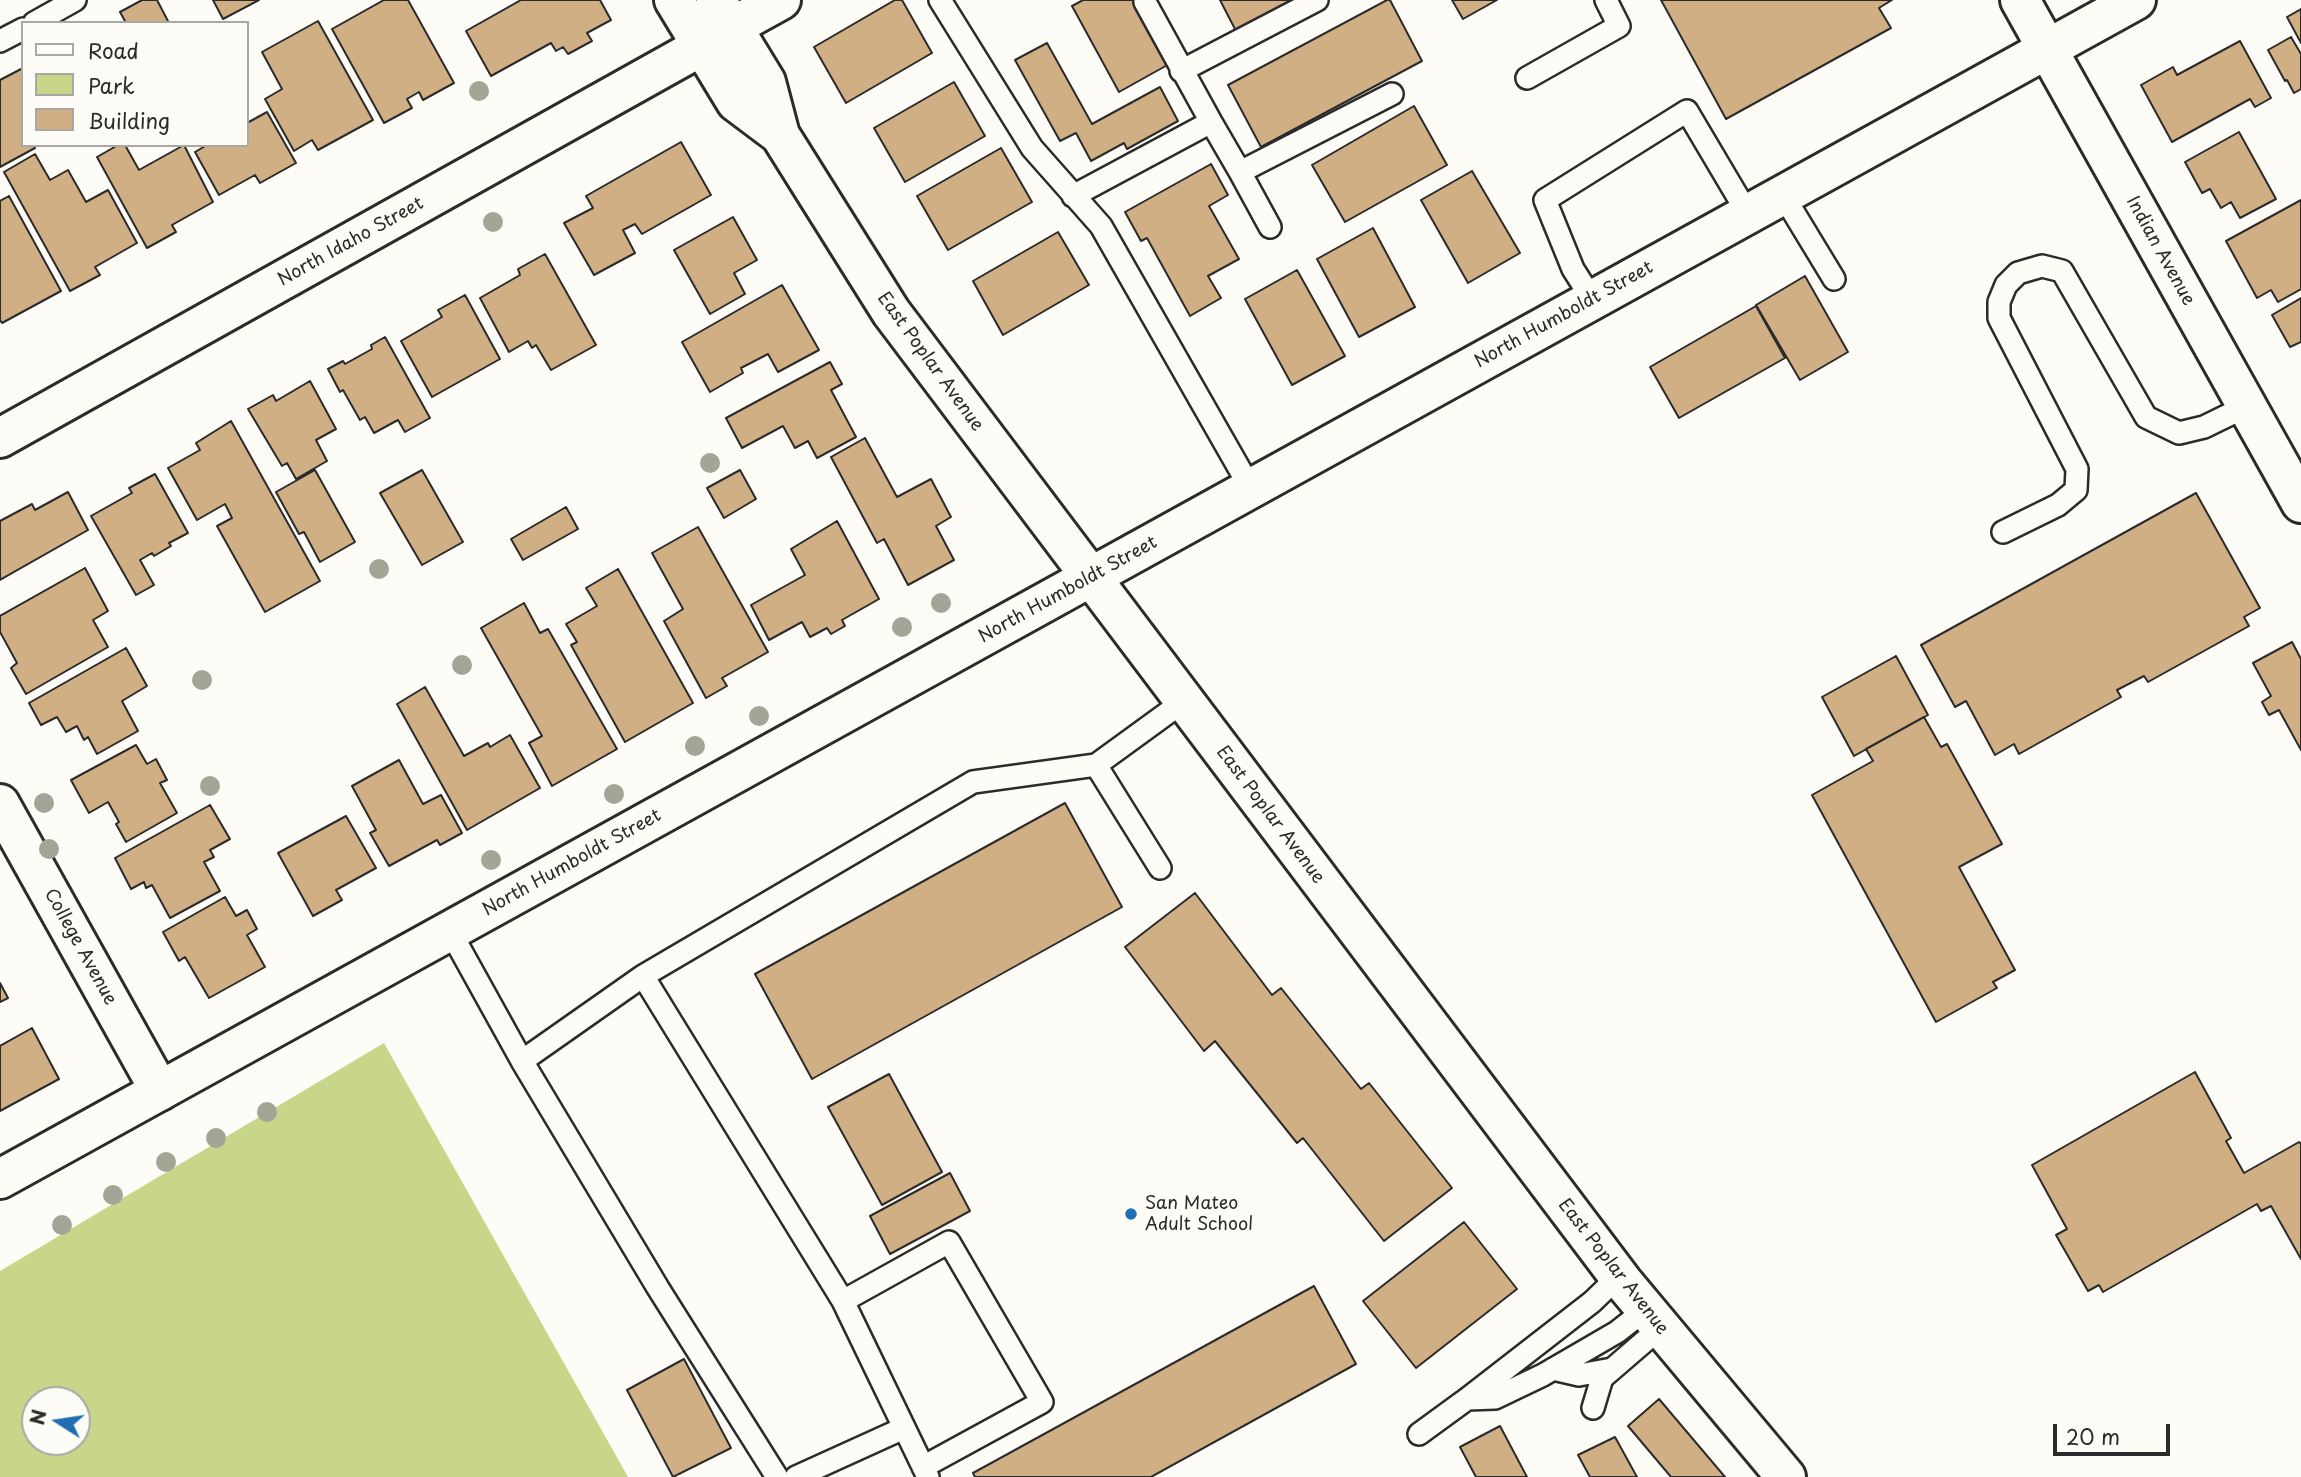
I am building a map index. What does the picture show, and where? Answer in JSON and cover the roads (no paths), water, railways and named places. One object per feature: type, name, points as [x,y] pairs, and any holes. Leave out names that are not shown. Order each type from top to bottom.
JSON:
[{"type":"street","name":"East Poplar Avenue","points":[[674,0],[717,24],[766,82],[780,135],[891,312],[1652,1319],[1786,1477]]},
{"type":"street","name":"North Idaho Street","points":[[0,438],[717,24],[782,0]]},
{"type":"street","name":"Indian Avenue","points":[[2020,0],[2301,503]]},
{"type":"street","name":"North Humboldt Street","points":[[0,1179],[2136,0]]},
{"type":"street","name":"College Avenue","points":[[0,804],[160,1091]]},
{"type":"lane","points":[[38,21],[75,0]]},
{"type":"lane","points":[[940,0],[1032,148],[1101,226],[1251,489]]},
{"type":"lane","points":[[1181,71],[1317,0]]},
{"type":"lane","points":[[1527,78],[1619,26],[1606,0]]},
{"type":"lane","points":[[1145,2],[1270,227]]},
{"type":"lane","points":[[0,41],[21,30]]},
{"type":"lane","points":[[1240,172],[1392,94]]},
{"type":"lane","points":[[1592,299],[1573,269],[1545,200],[1687,111],[1748,214]]},
{"type":"lane","points":[[1073,196],[1211,122]]},
{"type":"lane","points":[[1783,195],[1834,279]]},
{"type":"lane","points":[[2003,532],[2058,505],[2076,490],[2077,469],[1999,318],[1999,302],[2006,285],[2018,273],[2042,266],[2062,271],[2146,417],[2179,433],[2204,428],[2247,406]]},
{"type":"lane","points":[[522,1061],[643,976],[973,782],[1096,765],[1184,701]]},
{"type":"lane","points":[[1096,765],[1160,868]]},
{"type":"lane","points":[[450,931],[522,1061],[658,1288],[777,1477]]},
{"type":"lane","points":[[643,976],[843,1301],[925,1472],[1042,1402],[949,1242],[843,1301]]},
{"type":"lane","points":[[1419,1434],[1592,1302],[1619,1276]]},
{"type":"lane","points":[[1467,1399],[1496,1398],[1617,1332],[1652,1319]]},
{"type":"lane","points":[[1593,1408],[1602,1378],[1652,1319]]},
{"type":"lane","points":[[1553,1369],[1579,1375],[1612,1369]]},
{"type":"lane","points":[[796,1477],[904,1428]]},
{"type":"place","name":"San Mateo Adult School","points":[[1131,1214]]}]
